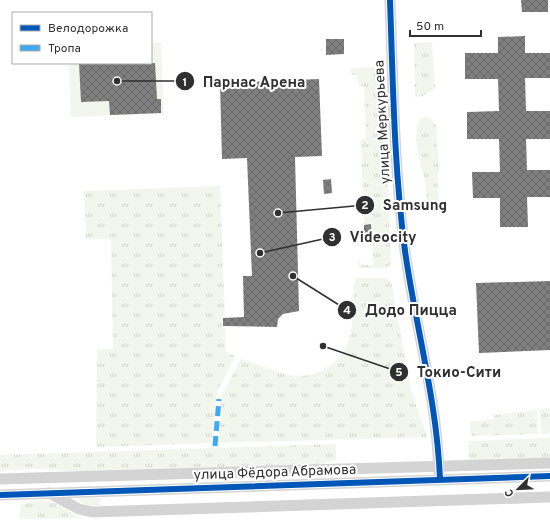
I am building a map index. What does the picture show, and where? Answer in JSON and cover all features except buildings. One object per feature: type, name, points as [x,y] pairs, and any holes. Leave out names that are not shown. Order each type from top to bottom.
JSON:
[{"type":"street","name":"улица Меркурьева","points":[[390,0],[397,187],[408,274],[435,421],[440,480]]},
{"type":"street","name":"улица Фёдора Абрамова","points":[[0,479],[550,463]]},
{"type":"street","name":"улица Фёдора Абрамова","points":[[0,495],[49,492],[550,476]]},
{"type":"street","points":[[49,492],[79,508],[92,512],[550,497]]},
{"type":"green space","points":[[161,42],[164,114],[71,117],[69,64],[152,64],[152,43]]},
{"type":"green space","points":[[432,42],[435,88],[421,97],[415,97],[414,43]]},
{"type":"green space","points":[[373,67],[381,71],[383,75],[391,262],[390,265],[385,268],[361,268],[359,267],[357,261],[360,261],[361,265],[373,265],[372,224],[364,224],[361,139],[366,138],[364,86],[359,86],[358,75],[353,75],[350,71],[352,68]]},
{"type":"green space","points":[[426,117],[432,119],[436,125],[439,171],[437,179],[439,197],[437,205],[431,206],[426,196],[425,181],[418,156],[416,140],[420,119]]},
{"type":"green space","points":[[220,186],[225,317],[222,318],[222,328],[225,328],[226,353],[235,356],[217,392],[212,443],[96,447],[97,349],[113,349],[111,239],[86,239],[84,191]]},
{"type":"green space","points":[[357,278],[386,278],[391,281],[410,386],[427,437],[218,443],[222,395],[241,359],[276,372],[297,376],[316,373],[324,369],[339,357],[345,350],[349,341],[352,326],[355,280]]},
{"type":"green space","points":[[550,408],[550,433],[541,434],[540,409]]},
{"type":"green space","points":[[537,410],[538,434],[471,436],[470,422],[494,419],[494,415]]},
{"type":"green space","points":[[550,438],[550,458],[469,460],[468,441]]},
{"type":"green space","points":[[336,444],[336,460],[315,465],[89,472],[40,469],[0,470],[0,455]]},
{"type":"green space","points":[[79,498],[102,498],[99,505],[88,506],[79,501]]},
{"type":"green space","points":[[41,500],[55,503],[81,518],[20,519],[20,505]]},
{"type":"marked path","points":[[215,446],[219,399]]},
{"type":"cycle path","points":[[390,0],[394,126],[401,220],[410,280],[431,393],[440,479]]},
{"type":"cycle path","points":[[0,495],[550,476]]},
{"type":"place","name":"Парнас Арена","points":[[117,81]]},
{"type":"place","name":"Samsung","points":[[278,213]]},
{"type":"place","name":"Videocity","points":[[260,253]]},
{"type":"place","name":"Додо Пицца","points":[[293,276]]},
{"type":"place","name":"Токио-Сити","points":[[323,346]]}]
